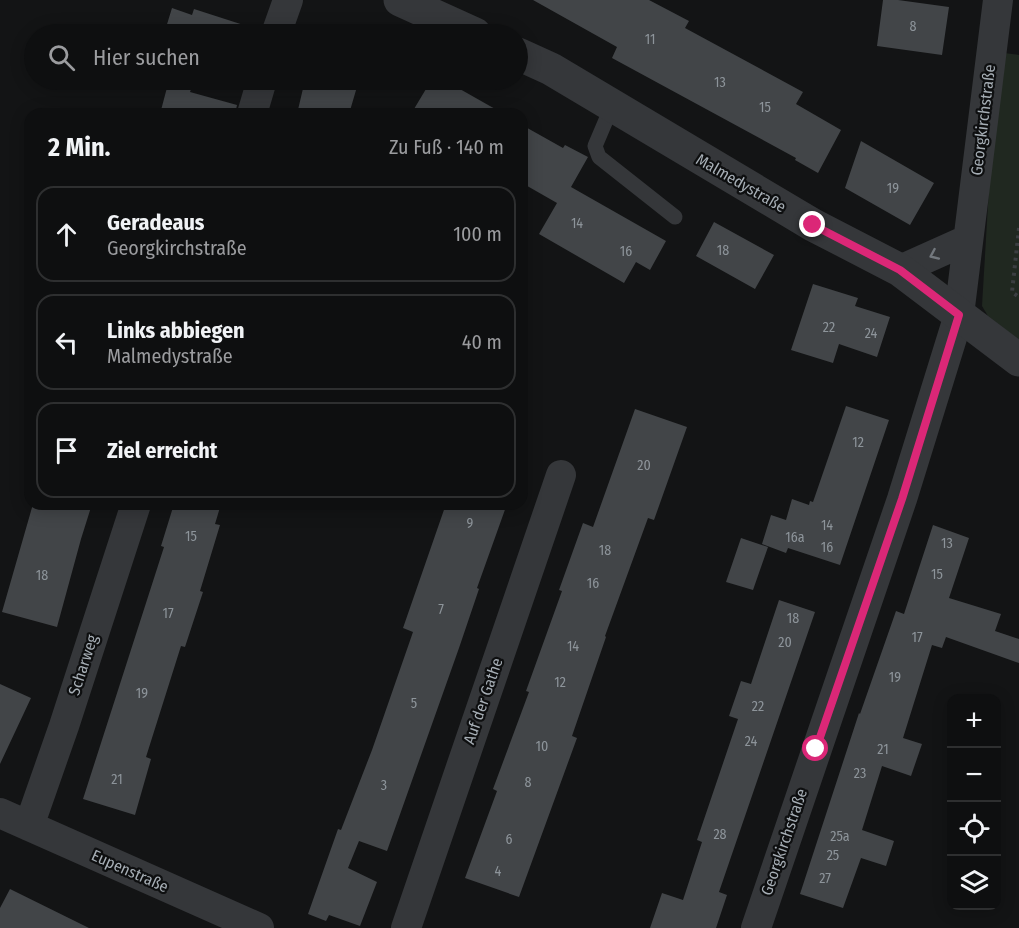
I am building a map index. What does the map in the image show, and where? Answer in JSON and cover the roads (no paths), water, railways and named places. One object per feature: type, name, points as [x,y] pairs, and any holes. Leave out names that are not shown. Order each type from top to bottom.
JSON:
[{"type":"street","points":[[280,24],[288,0]]},
{"type":"street","points":[[400,0],[453,24]]},
{"type":"street","name":"Georgkirchstraße","points":[[756,928],[902,499],[959,315],[998,0]]},
{"type":"street","name":"Malmedystraße","points":[[528,59],[550,69],[813,225],[900,270],[1019,360]]},
{"type":"street","points":[[254,108],[259,90]]},
{"type":"street","points":[[900,270],[967,240]]},
{"type":"street","name":"Auf der Gathe","points":[[406,928],[561,475]]},
{"type":"street","name":"Scharweg","points":[[29,826],[134,510]]},
{"type":"street","name":"Eupenstraße","points":[[0,813],[259,928]]},
{"type":"lane","points":[[612,106],[595,146],[599,157],[675,217]]}]
